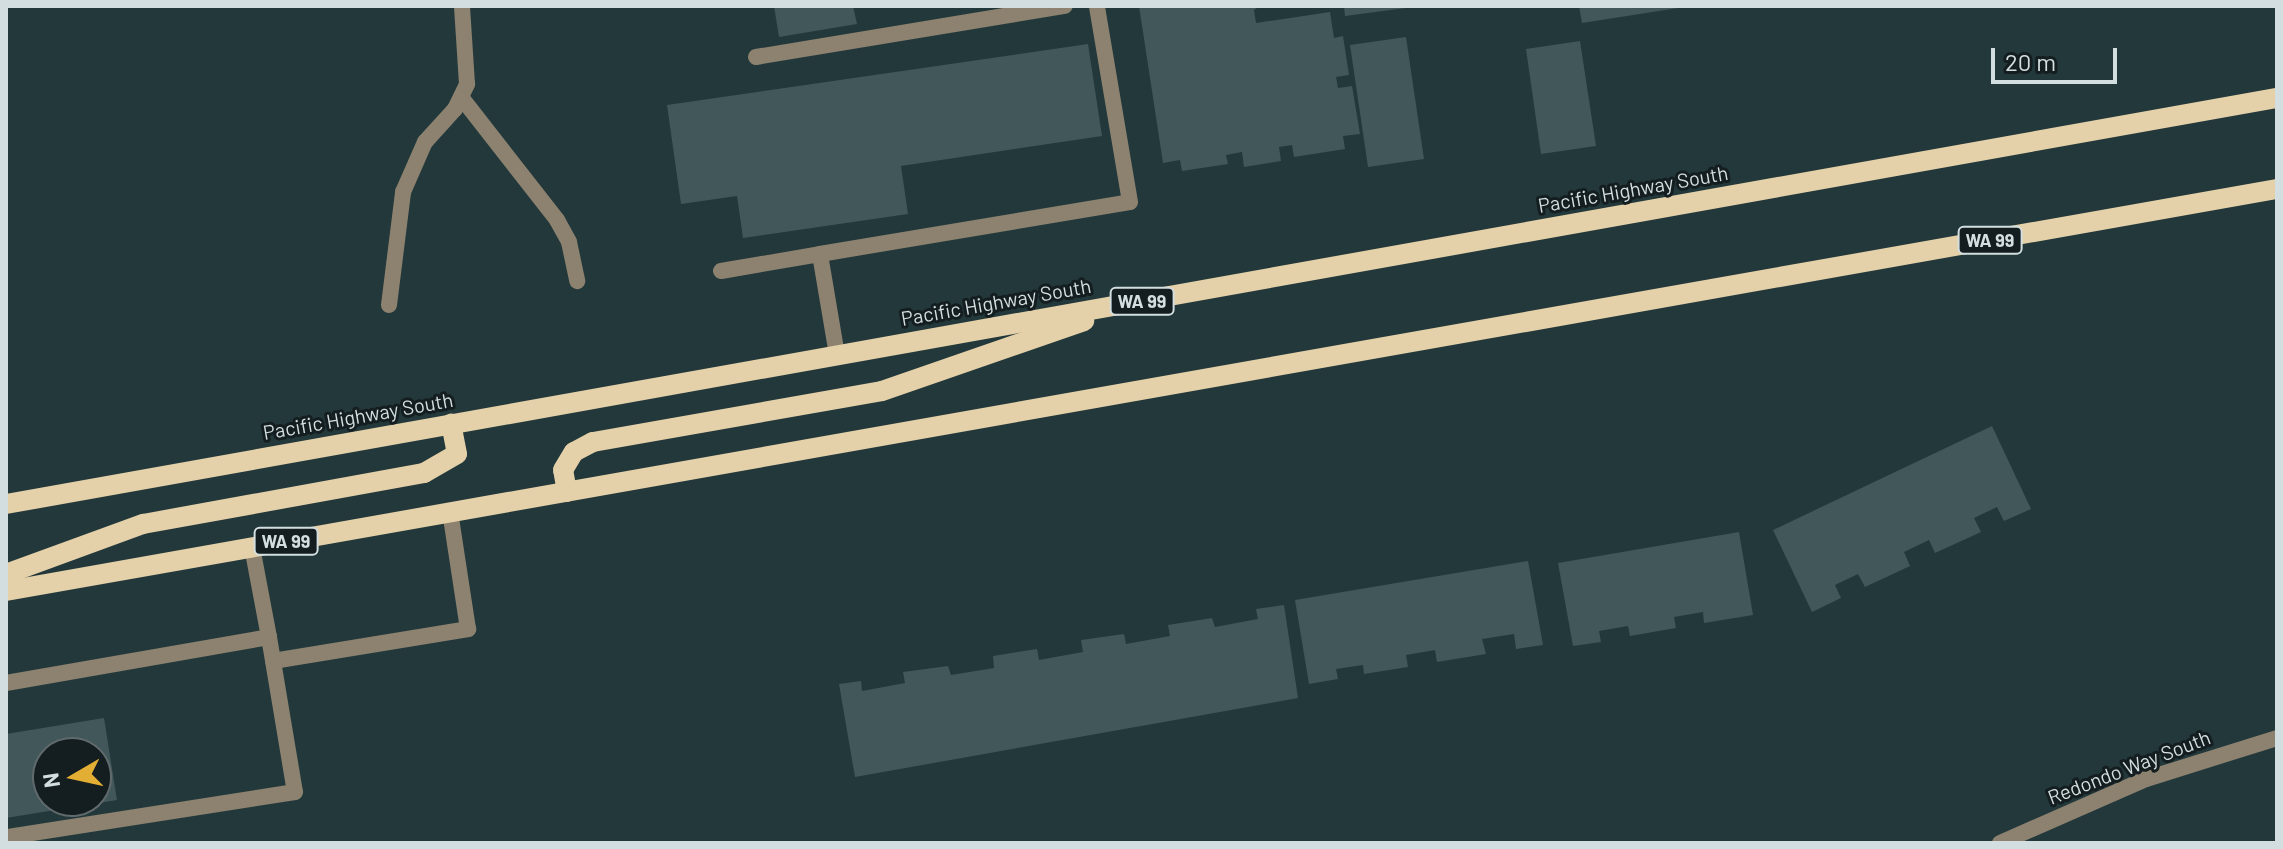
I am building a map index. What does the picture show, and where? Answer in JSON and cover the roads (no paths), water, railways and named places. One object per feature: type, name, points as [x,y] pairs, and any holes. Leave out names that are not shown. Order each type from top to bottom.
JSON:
[{"type":"main road","name":"Pacific Highway South","points":[[6,504],[2277,98]]},
{"type":"main road","name":"WA 99","points":[[6,591],[2277,189]]},
{"type":"main road","points":[[567,492],[563,470],[574,452],[593,442],[882,391],[1144,300]]},
{"type":"main road","points":[[6,574],[143,524],[424,473],[457,454],[451,424]]},
{"type":"street","points":[[389,305],[403,192],[425,142],[461,97],[467,76],[462,6]]},
{"type":"street","points":[[756,57],[1065,6]]},
{"type":"street","points":[[721,271],[1130,202],[1097,6]]},
{"type":"street","points":[[461,97],[557,220],[569,242],[577,281]]},
{"type":"street","points":[[820,254],[837,355]]},
{"type":"street","points":[[273,661],[468,629],[450,512]]},
{"type":"street","points":[[6,837],[295,792],[252,547]]},
{"type":"street","points":[[6,683],[269,637]]},
{"type":"street","name":"Redondo Way South","points":[[2000,843],[2146,779],[2277,738]]}]
